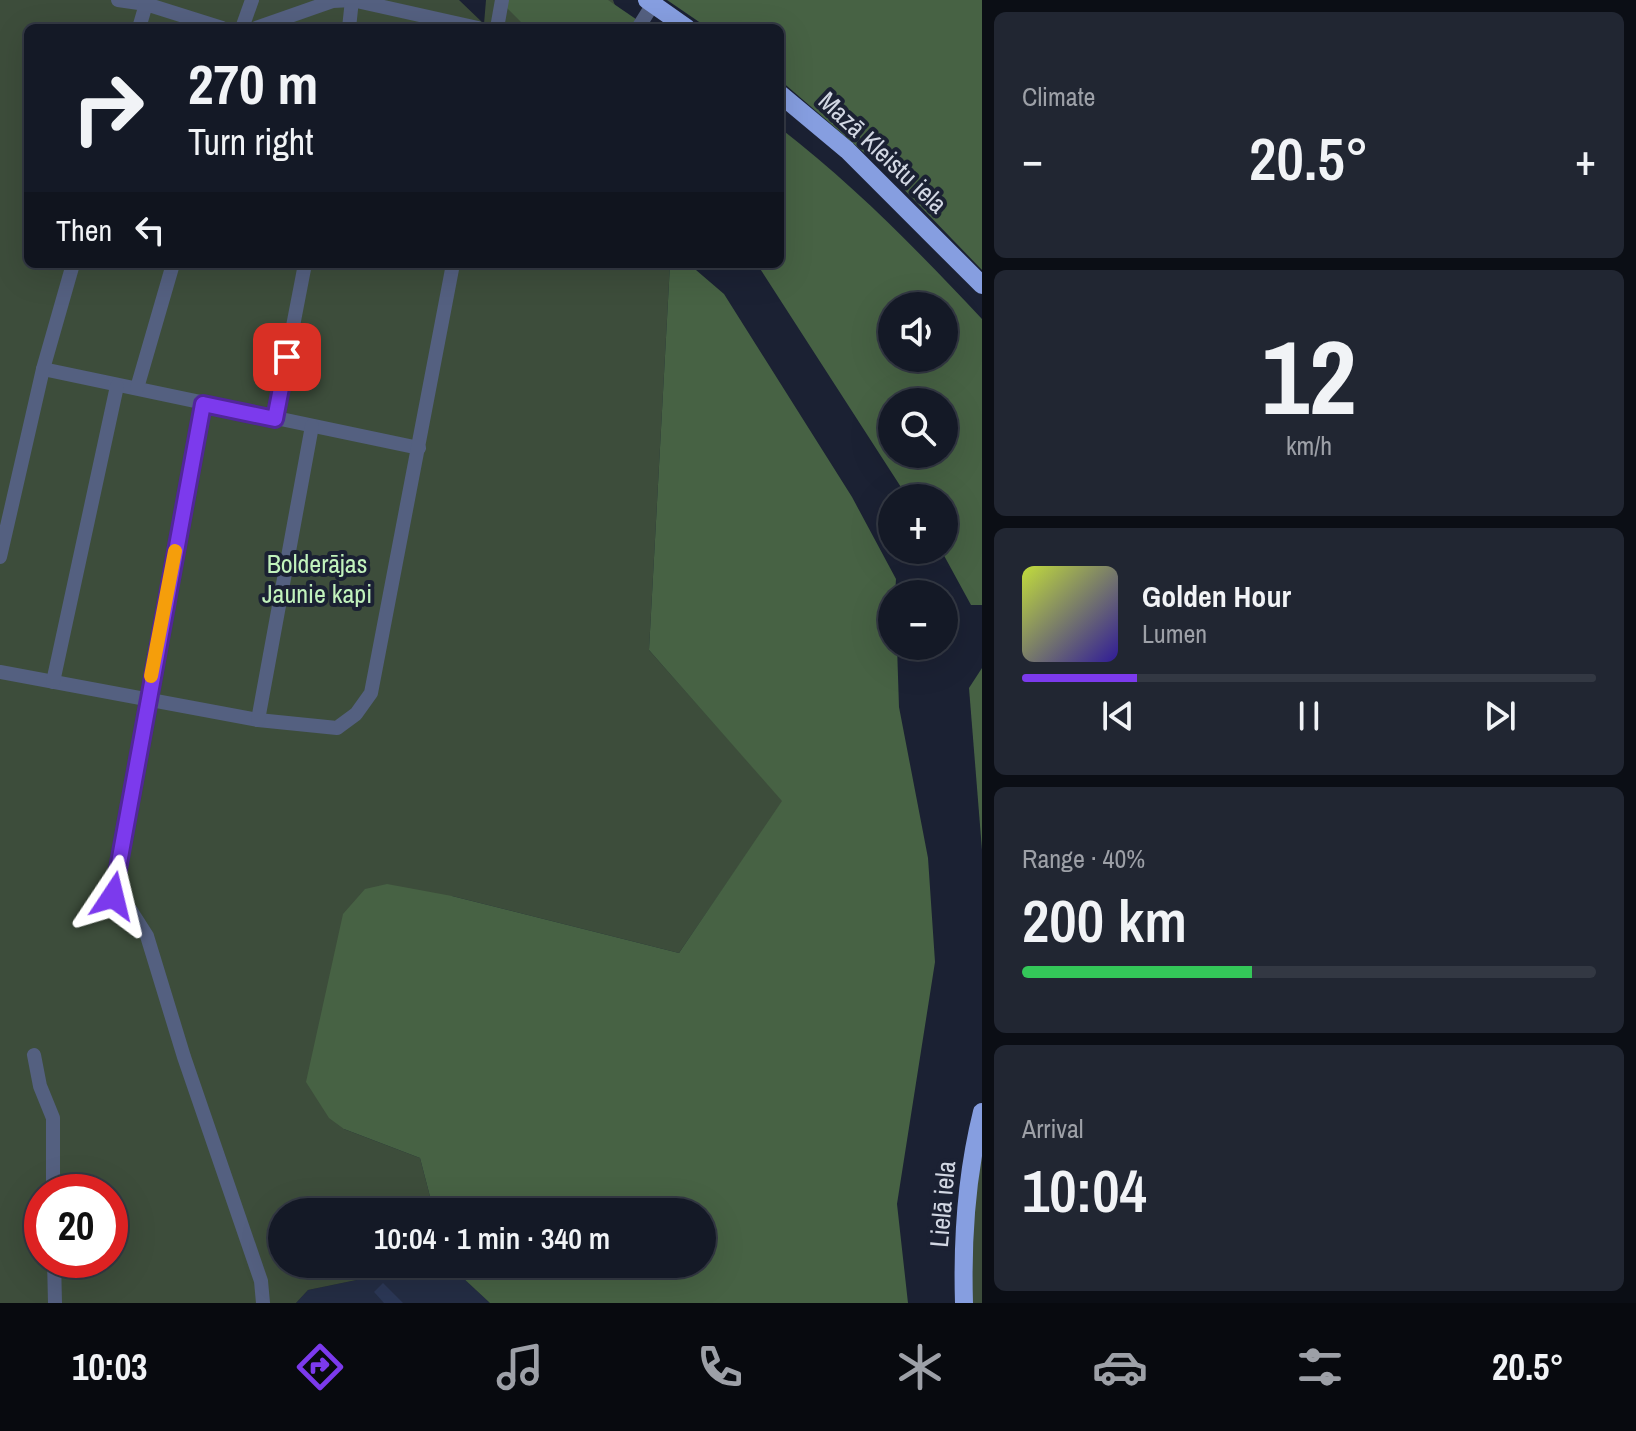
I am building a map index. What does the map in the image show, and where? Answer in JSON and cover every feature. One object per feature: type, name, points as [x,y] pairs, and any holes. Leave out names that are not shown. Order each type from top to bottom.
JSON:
[{"type":"main road","points":[[650,2],[681,24]]},
{"type":"main road","name":"Mazā Kleistu iela","points":[[784,97],[847,150],[982,285]]},
{"type":"main road","name":"Lielā iela","points":[[964,1303],[962,1245],[966,1188],[982,1112]]},
{"type":"lane","points":[[118,0],[146,2],[210,24]]},
{"type":"lane","points":[[243,24],[252,0]]},
{"type":"lane","points":[[349,24],[352,0]]},
{"type":"lane","points":[[267,24],[333,1],[352,0],[460,24]]},
{"type":"lane","points":[[498,24],[502,0]]},
{"type":"lane","points":[[140,24],[146,2]]},
{"type":"lane","points":[[640,24],[650,2]]},
{"type":"lane","points":[[0,557],[43,369],[72,268]]},
{"type":"lane","points":[[137,388],[172,268]]},
{"type":"lane","points":[[275,419],[304,268]]},
{"type":"lane","points":[[0,672],[258,720],[337,728],[356,714],[371,693],[452,268]]},
{"type":"lane","points":[[43,369],[419,448]]},
{"type":"lane","points":[[53,682],[117,386]]},
{"type":"lane","points":[[203,404],[113,896],[131,911],[147,936],[184,1057],[261,1281],[263,1303]]},
{"type":"lane","points":[[258,720],[312,426]]},
{"type":"lane","points":[[34,1055],[40,1086],[53,1118],[53,1174]]},
{"type":"lane","points":[[54,1278],[55,1303]]},
{"type":"shaded area","points":[[366,1278],[463,1278],[490,1303],[296,1303],[308,1290]]},
{"type":"green space","name":"Bolderājas Jaunie kapi","points":[[0,0],[459,0],[484,24],[24,24],[24,268],[670,268],[649,650],[783,801],[679,953],[452,896],[344,1129],[420,1158],[430,1198],[268,1198],[268,1278],[366,1278],[308,1290],[296,1303],[0,1303]]},
{"type":"green space","name":"Bolderājas Jaunie kapi","points":[[486,0],[613,0],[622,24],[484,24]]},
{"type":"green space","points":[[499,0],[608,0],[643,24],[523,24]]},
{"type":"green space","points":[[667,0],[982,0],[982,270],[890,175],[784,83],[784,24],[702,24]]},
{"type":"green space","points":[[784,131],[860,196],[956,292],[878,292],[878,372],[958,372],[958,294],[982,319],[982,605],[971,605],[949,564],[958,564],[958,484],[899,484],[889,468],[958,468],[958,388],[878,388],[878,452],[760,268],[784,268]]},
{"type":"green space","points":[[670,268],[694,268],[724,294],[852,497],[878,545],[878,564],[888,564],[896,579],[878,580],[878,660],[897,660],[899,707],[928,858],[935,962],[897,1204],[908,1303],[490,1303],[463,1278],[716,1278],[716,1198],[430,1198],[420,1158],[344,1129],[329,1118],[306,1082],[343,914],[365,889],[387,884],[452,896],[679,953],[782,801],[649,650]]},
{"type":"green space","points":[[982,668],[982,850],[969,688]]},
{"type":"green space","points":[[982,1143],[982,1303],[972,1303],[973,1223]]},
{"type":"building","points":[[383,1283],[403,1303],[384,1303],[374,1292]]},
{"type":"slow traffic","points":[[151,676],[175,551]]},
{"type":"route","points":[[113,896],[203,404],[275,419],[287,357]]}]
